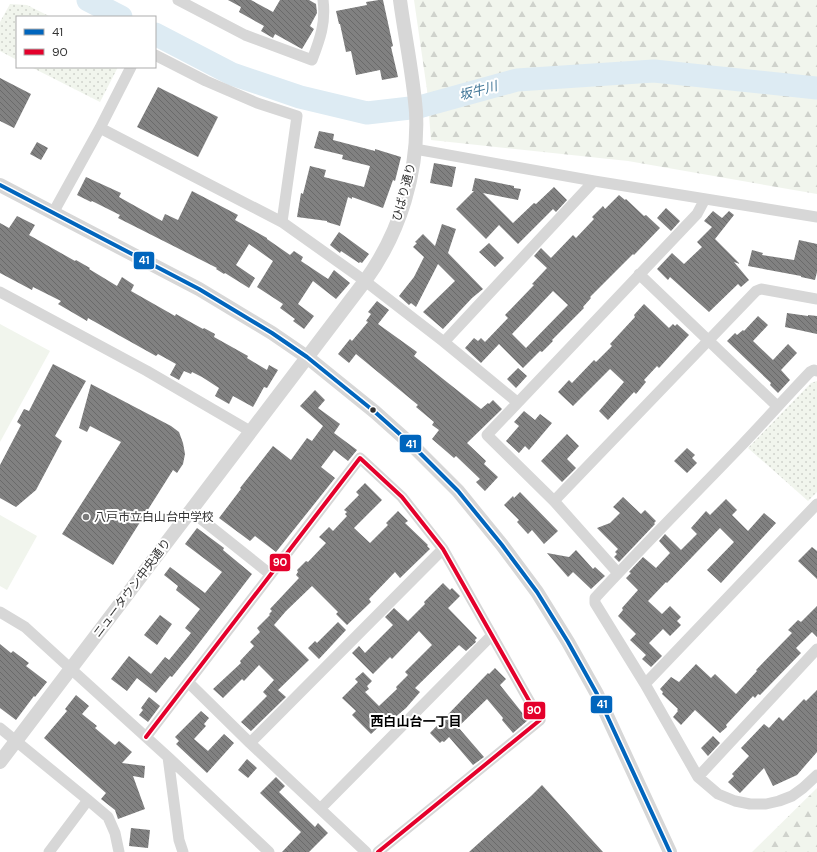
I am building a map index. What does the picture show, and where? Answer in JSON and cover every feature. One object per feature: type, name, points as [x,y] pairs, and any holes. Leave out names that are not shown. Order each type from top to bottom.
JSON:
[{"type":"street","points":[[178,0],[244,35],[312,60],[322,31],[324,11],[323,0]]},
{"type":"street","name":"ひばり通り","points":[[307,357],[376,266],[390,240],[399,218],[407,190],[415,148],[416,113],[400,0]]},
{"type":"street","points":[[156,56],[206,81],[257,103],[297,116],[282,222]]},
{"type":"street","points":[[53,213],[100,128],[130,68]]},
{"type":"street","points":[[100,128],[282,222],[365,280],[444,342],[516,402]]},
{"type":"street","points":[[415,148],[594,181],[817,217]]},
{"type":"street","points":[[444,342],[594,181]]},
{"type":"street","points":[[0,185],[199,290],[272,333],[307,357],[376,412],[413,446],[458,491],[502,545],[537,592],[568,642],[597,694],[670,852]]},
{"type":"street","points":[[618,573],[554,500],[487,435],[516,402],[697,214],[705,199]]},
{"type":"street","points":[[639,274],[777,406]]},
{"type":"street","points":[[554,500],[756,291],[761,289],[817,299]]},
{"type":"street","points":[[0,292],[147,371],[250,431]]},
{"type":"street","name":"ニュータウン中央通り","points":[[0,762],[307,357]]},
{"type":"street","points":[[817,371],[814,370],[810,372],[777,406],[741,446],[618,573],[595,598],[594,603],[645,684],[698,777],[718,794],[735,801],[750,804],[766,804],[792,796],[817,775]]},
{"type":"street","points":[[146,738],[360,458],[402,497],[443,549],[540,720],[378,852]]},
{"type":"street","points":[[645,684],[817,504]]},
{"type":"street","points":[[191,511],[270,574]]},
{"type":"street","points":[[250,743],[443,549]]},
{"type":"street","points":[[0,612],[25,627],[168,757],[269,852]]},
{"type":"street","points":[[321,808],[492,635]]},
{"type":"street","points":[[698,777],[817,649]]},
{"type":"street","points":[[189,683],[250,743],[321,808],[366,852]]},
{"type":"street","points":[[0,728],[108,817],[115,833],[119,852]]},
{"type":"street","points":[[168,757],[179,840],[183,852]]},
{"type":"street","points":[[49,852],[88,800]]},
{"type":"green space","points":[[414,0],[817,0],[817,194],[628,161],[431,140],[427,90]]},
{"type":"green space","points":[[10,4],[27,5],[49,16],[16,16],[16,59],[0,51],[0,22]]},
{"type":"green space","points":[[33,68],[117,68],[100,102]]},
{"type":"green space","points":[[0,324],[50,351],[0,442]]},
{"type":"green space","points":[[817,381],[817,492],[808,501],[748,448],[811,383]]},
{"type":"green space","points":[[0,515],[37,536],[7,590],[0,586]]},
{"type":"green space","points":[[817,788],[817,852],[752,852]]},
{"type":"building","points":[[228,0],[251,0],[273,12],[280,0],[309,0],[316,4],[317,13],[310,26],[314,29],[302,49],[275,34],[273,38],[261,31],[264,26],[239,12],[241,7]]},
{"type":"building","points":[[383,0],[398,77],[382,80],[380,70],[356,75],[351,51],[346,52],[336,11],[367,5],[366,2]]},
{"type":"building","points":[[0,78],[31,94],[14,128],[0,121]]},
{"type":"building","points":[[158,87],[218,117],[198,157],[137,127]]},
{"type":"building","points":[[319,131],[334,134],[333,140],[375,151],[375,149],[401,157],[395,181],[393,180],[383,208],[348,197],[340,226],[327,221],[297,217],[301,193],[303,194],[310,166],[326,170],[324,177],[364,187],[370,166],[342,159],[343,155],[314,148]]},
{"type":"building","points":[[37,142],[48,148],[41,160],[30,154]]},
{"type":"building","points":[[434,163],[456,167],[452,187],[430,183]]},
{"type":"building","points":[[86,177],[121,193],[119,197],[162,221],[165,214],[178,220],[192,191],[238,215],[235,220],[267,238],[290,255],[294,251],[303,257],[301,261],[328,279],[334,270],[350,283],[336,299],[313,281],[298,304],[314,316],[304,329],[293,321],[295,319],[280,308],[283,304],[257,287],[273,261],[249,244],[236,265],[255,278],[249,288],[216,269],[217,268],[118,218],[120,215],[77,195]]},
{"type":"building","points":[[475,178],[514,186],[514,188],[521,189],[518,200],[483,193],[513,223],[554,187],[567,200],[556,212],[553,209],[518,244],[499,225],[486,239],[456,209],[474,191],[472,191]]},
{"type":"building","points":[[619,195],[625,200],[626,199],[644,216],[646,215],[660,228],[590,297],[591,298],[583,307],[584,308],[552,340],[553,341],[542,352],[540,351],[523,368],[499,344],[481,363],[465,348],[474,338],[478,341],[481,338],[485,342],[508,318],[505,315],[534,285],[532,284],[547,268],[534,256],[541,248],[551,258],[573,235],[576,238],[594,219],[592,217],[603,206],[605,209]],"holes":[[[553,291],[568,305],[526,348],[512,334]]]},
{"type":"building","points":[[666,208],[680,221],[671,231],[657,218]]},
{"type":"building","points":[[713,211],[722,218],[729,211],[734,215],[715,239],[740,264],[734,262],[749,280],[741,287],[738,284],[709,312],[670,277],[668,280],[657,269],[672,253],[684,264],[702,247],[697,242],[712,227],[704,221]]},
{"type":"building","points":[[17,216],[35,225],[29,235],[90,268],[89,269],[117,286],[122,277],[134,285],[131,291],[175,316],[176,314],[215,334],[214,337],[248,356],[247,358],[267,370],[269,365],[278,370],[267,388],[264,387],[253,407],[233,396],[229,404],[215,396],[219,388],[192,372],[191,374],[184,371],[179,380],[170,375],[176,364],[158,354],[156,356],[88,318],[87,321],[58,304],[61,301],[33,287],[32,290],[0,273],[0,223],[9,228]]},
{"type":"building","points":[[442,224],[456,229],[448,253],[483,289],[472,298],[443,329],[423,312],[455,281],[438,264],[416,307],[411,303],[409,305],[399,296],[414,277],[424,257],[413,247],[417,243],[415,242],[423,234],[435,246]]},
{"type":"building","points":[[339,232],[369,254],[362,263],[359,263],[341,251],[340,253],[330,245]]},
{"type":"building","points":[[799,240],[817,244],[817,272],[815,280],[748,266],[752,250],[763,253],[762,255],[794,260]]},
{"type":"building","points":[[489,243],[504,258],[495,267],[479,252]]},
{"type":"building","points":[[377,301],[389,310],[378,324],[417,352],[414,356],[481,409],[493,400],[502,409],[467,443],[486,461],[484,464],[498,477],[485,491],[476,482],[480,479],[456,456],[454,458],[432,439],[439,430],[432,425],[434,422],[416,407],[418,405],[356,354],[349,363],[338,354],[350,339],[352,341],[368,322],[366,321],[371,314],[368,312]]},
{"type":"building","points":[[644,304],[669,328],[673,324],[675,326],[677,324],[689,335],[659,368],[657,366],[644,380],[646,382],[636,394],[634,392],[608,420],[599,411],[624,382],[610,369],[573,406],[558,392],[569,380],[572,383],[594,360],[596,362],[612,346],[610,344],[635,317],[634,315]]},
{"type":"building","points":[[787,313],[817,316],[817,334],[785,327]]},
{"type":"building","points":[[758,316],[768,325],[753,341],[773,360],[788,344],[797,353],[781,370],[790,380],[778,393],[770,385],[771,383],[727,341],[735,333],[737,335],[743,330],[744,331]]},
{"type":"building","points":[[53,364],[86,381],[55,436],[62,441],[36,490],[16,507],[0,498],[0,465],[21,425],[17,422],[24,409],[29,411]]},
{"type":"building","points":[[518,368],[527,376],[516,388],[507,379]]},
{"type":"building","points":[[91,384],[171,426],[179,432],[185,454],[183,464],[177,473],[173,470],[113,565],[62,534],[121,442],[90,426],[87,432],[79,428]]},
{"type":"building","points":[[315,390],[325,400],[318,408],[340,424],[334,433],[357,450],[348,461],[334,450],[321,467],[335,478],[276,552],[255,536],[250,541],[219,518],[241,489],[240,488],[273,446],[291,460],[307,438],[312,441],[323,426],[300,406]]},
{"type":"building","points":[[524,411],[535,420],[540,414],[552,423],[529,450],[525,446],[519,453],[506,441],[519,426],[514,422]]},
{"type":"building","points":[[567,434],[579,446],[567,459],[576,468],[562,482],[541,461]]},
{"type":"building","points":[[687,448],[695,455],[692,458],[697,463],[687,473],[674,461]]},
{"type":"building","points":[[365,483],[382,500],[354,528],[370,543],[388,525],[386,523],[398,511],[408,521],[405,523],[428,545],[427,546],[430,549],[400,578],[395,572],[369,599],[371,602],[347,625],[336,614],[338,612],[312,586],[286,611],[274,625],[309,660],[278,690],[286,697],[251,731],[241,722],[267,696],[263,692],[274,680],[259,665],[244,681],[242,679],[223,698],[213,689],[241,663],[240,661],[254,646],[250,642],[260,632],[257,628],[270,615],[269,614],[272,611],[270,609],[299,578],[296,575],[298,572],[297,570],[306,561],[308,562],[326,543],[319,537],[329,527],[333,531],[347,516],[345,514],[347,512],[344,510],[359,495],[356,492]]},
{"type":"building","points":[[520,492],[558,531],[544,544],[532,530],[528,534],[517,522],[519,520],[504,505],[513,496],[514,498]]},
{"type":"building","points":[[623,497],[641,514],[645,510],[656,521],[654,523],[655,524],[619,562],[614,557],[617,554],[615,552],[618,549],[597,528],[610,523],[620,513],[613,507]]},
{"type":"building","points":[[726,499],[737,510],[732,515],[748,531],[764,513],[776,523],[721,583],[707,570],[734,542],[720,528],[648,601],[662,614],[670,606],[681,617],[677,621],[681,625],[670,636],[663,629],[649,643],[662,656],[651,667],[642,659],[646,655],[630,640],[636,634],[618,616],[623,610],[622,608],[638,590],[626,578],[631,573],[629,572],[643,557],[656,568],[670,553],[659,541],[665,534],[681,550],[697,534],[691,528],[706,511],[710,515]]},
{"type":"building","points":[[197,528],[224,548],[223,550],[252,574],[189,656],[172,677],[170,676],[156,693],[137,678],[127,691],[111,679],[129,656],[151,674],[165,657],[169,660],[191,633],[185,628],[200,609],[176,590],[178,586],[164,575],[170,567],[205,593],[222,572],[185,544]]},
{"type":"building","points":[[812,547],[817,551],[817,579],[798,561]]},
{"type":"building","points":[[576,550],[593,569],[595,567],[605,576],[591,589],[573,572],[568,577],[547,553],[569,557]]},
{"type":"building","points":[[443,583],[450,590],[452,588],[460,596],[448,608],[477,638],[475,640],[476,642],[466,651],[459,645],[415,688],[420,692],[406,708],[386,725],[384,722],[371,734],[352,715],[356,711],[342,698],[358,682],[355,679],[363,672],[372,681],[367,686],[369,689],[365,692],[379,706],[397,689],[396,687],[408,675],[405,672],[432,645],[419,631],[392,659],[390,657],[373,674],[352,653],[359,646],[365,653],[393,625],[385,617],[394,608],[408,621]]},
{"type":"building","points":[[817,606],[817,637],[812,632],[796,648],[801,653],[760,695],[758,694],[755,698],[753,696],[726,725],[727,727],[720,733],[695,710],[681,725],[673,717],[678,709],[662,694],[663,692],[660,689],[671,677],[679,682],[696,664],[711,678],[715,674],[736,694],[757,671],[756,670],[792,633],[788,630],[798,620],[801,622]]},
{"type":"building","points":[[160,615],[172,624],[157,645],[144,635]]},
{"type":"building","points":[[338,622],[346,630],[319,659],[308,648],[315,641],[317,643]]},
{"type":"building","points":[[0,644],[11,653],[13,651],[29,663],[26,666],[47,682],[35,697],[34,696],[16,720],[0,708]]},
{"type":"building","points":[[495,668],[506,679],[500,685],[528,720],[513,733],[487,699],[458,727],[484,757],[473,765],[449,737],[444,742],[442,741],[440,743],[430,733],[488,673],[489,674]]},
{"type":"building","points":[[817,690],[817,752],[797,775],[773,786],[764,768],[740,793],[728,782],[734,776],[732,774],[749,756],[741,748],[764,724],[769,728],[779,717],[783,721],[804,699],[806,701]]},
{"type":"building","points":[[76,695],[89,706],[82,714],[97,726],[95,728],[115,745],[119,741],[132,752],[122,763],[145,766],[144,778],[133,776],[145,809],[118,819],[115,810],[101,799],[106,793],[44,738],[67,711],[65,709]]},
{"type":"building","points":[[149,697],[160,706],[148,722],[139,715],[143,710],[141,708]]},
{"type":"building","points":[[201,711],[209,718],[204,724],[206,726],[194,739],[208,751],[224,734],[234,743],[207,773],[176,744],[179,741],[175,737]]},
{"type":"building","points":[[713,736],[720,743],[708,756],[701,748]]},
{"type":"building","points":[[247,759],[257,768],[248,778],[238,770]]},
{"type":"building","points":[[276,777],[285,786],[279,792],[315,827],[318,823],[328,833],[309,852],[282,852],[301,832],[260,793]]},
{"type":"building","points":[[542,785],[603,852],[469,852],[531,796]]},
{"type":"building","points":[[131,828],[150,830],[148,848],[129,846]]},
{"type":"waterway","name":"坂牛川","points":[[88,0],[119,16]]},
{"type":"waterway","name":"坂牛川","points":[[156,35],[232,74],[300,97],[367,113],[419,107],[517,80],[654,71],[817,88]]},
{"type":"transit line","name":"41","points":[[0,185],[199,289],[272,333],[307,357],[375,412],[413,446],[458,491],[502,545],[537,592],[568,642],[597,694],[670,852]]},
{"type":"transit line","name":"90","points":[[146,737],[360,458],[402,497],[443,549],[540,720],[378,852]]},
{"type":"place","name":"八戸市立白山台中学校","points":[[86,517]]},
{"type":"district","name":"西白山台一丁目","points":[[416,721]]}]
